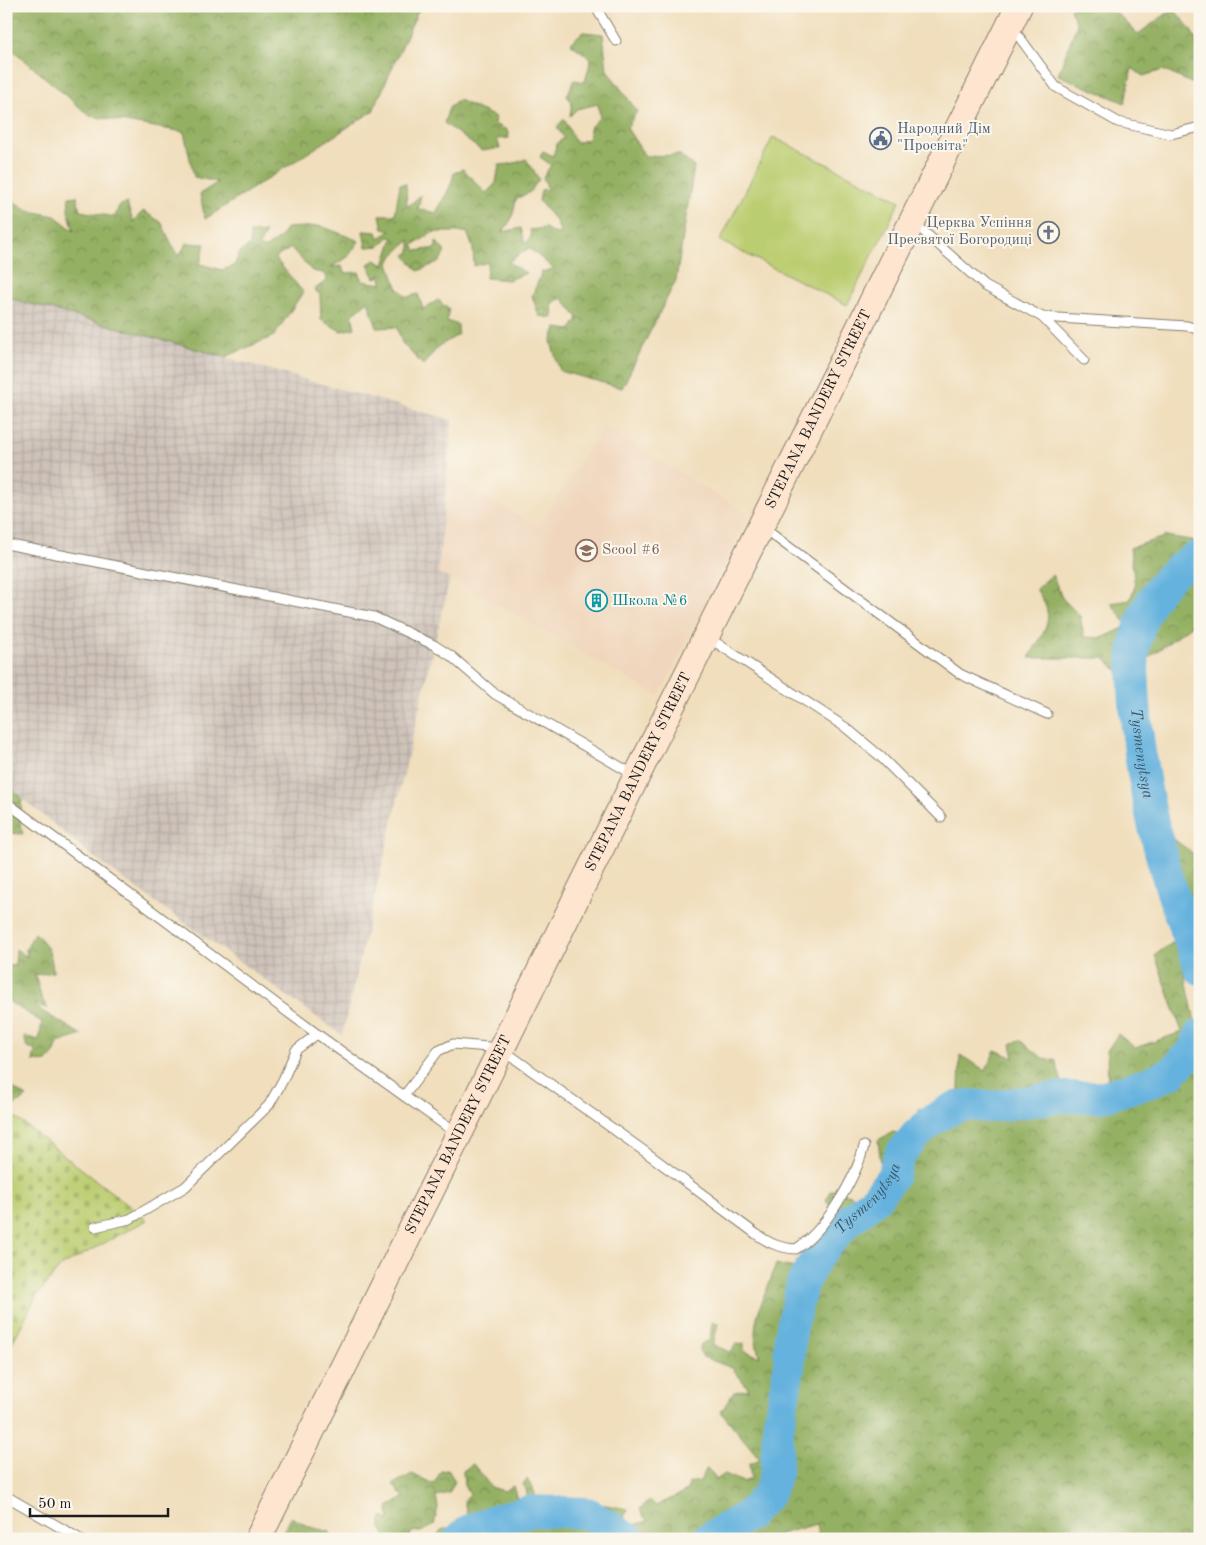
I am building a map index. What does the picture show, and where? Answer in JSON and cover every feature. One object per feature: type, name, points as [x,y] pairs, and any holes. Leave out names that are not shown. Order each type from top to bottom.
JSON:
[{"type":"main road","name":"STEPANA BANDERY STREET","points":[[258,1539],[459,1135],[500,1048],[708,637],[1015,15]]},
{"type":"lane","points":[[595,6],[616,41]]},
{"type":"lane","points":[[1015,15],[1056,87],[1118,122],[1171,134],[1200,127]]},
{"type":"lane","points":[[912,221],[985,286],[1042,317],[1084,360]]},
{"type":"lane","points":[[1042,317],[1187,326],[1200,330]]},
{"type":"lane","points":[[762,527],[960,674],[1047,714]]},
{"type":"lane","points":[[6,544],[374,617],[434,645],[451,656],[495,694],[638,777]]},
{"type":"lane","points":[[708,637],[845,727],[880,756],[941,817]]},
{"type":"lane","points":[[6,802],[316,1034],[459,1135]]},
{"type":"lane","points":[[95,1227],[130,1219],[186,1188],[269,1105],[283,1080],[296,1050],[316,1034]]},
{"type":"lane","points":[[404,1096],[438,1051],[453,1044],[500,1048],[756,1234],[774,1246],[784,1249],[796,1249],[815,1234],[851,1182],[859,1166],[864,1146]]},
{"type":"lane","points":[[6,1496],[80,1539]]},
{"type":"shaded area","points":[[6,297],[452,420],[438,574],[450,578],[342,1035],[101,863],[6,785]]},
{"type":"shaded area","name":"Scool #6","points":[[603,427],[749,514],[659,696],[450,578],[438,574],[448,477],[538,526]]},
{"type":"green space","points":[[13,6],[420,6],[373,111],[205,219],[200,194],[218,182],[194,177],[184,132],[90,116],[13,50]]},
{"type":"green space","points":[[1076,6],[1110,6],[1138,34],[1173,9],[1189,28],[1197,44],[1200,62],[1200,87],[1163,70],[1143,76],[1132,68],[1125,103],[1058,75],[1077,24],[1070,9]]},
{"type":"green space","points":[[583,32],[603,34],[607,70],[637,111],[627,128],[645,156],[680,155],[694,167],[676,280],[622,388],[560,371],[551,342],[556,328],[571,330],[578,318],[562,298],[552,303],[553,318],[539,316],[532,296],[542,272],[554,269],[529,248],[508,262],[526,273],[509,280],[486,278],[488,262],[474,266],[473,248],[467,232],[434,232],[413,245],[416,251],[436,248],[436,241],[445,252],[439,262],[418,271],[405,255],[410,252],[410,240],[393,255],[389,263],[397,287],[407,297],[418,294],[423,309],[438,300],[449,309],[447,321],[458,325],[458,335],[439,346],[423,365],[402,343],[397,327],[377,328],[368,301],[352,315],[355,328],[341,331],[321,320],[320,294],[314,290],[327,280],[323,273],[312,271],[291,248],[275,258],[303,292],[274,336],[225,357],[6,297],[6,209],[12,201],[30,211],[55,216],[74,231],[68,211],[69,197],[77,196],[80,211],[115,217],[119,206],[127,203],[133,222],[143,211],[161,222],[178,257],[187,243],[205,244],[200,264],[222,270],[234,266],[240,252],[250,245],[250,233],[266,232],[258,247],[266,248],[281,237],[286,228],[321,226],[359,241],[348,257],[331,267],[342,266],[344,273],[359,272],[362,281],[382,284],[381,276],[375,278],[368,264],[375,260],[384,265],[393,238],[388,237],[380,246],[366,247],[363,231],[377,232],[379,238],[391,231],[383,229],[380,215],[395,215],[400,184],[406,184],[407,207],[421,195],[418,209],[436,213],[449,189],[454,173],[463,169],[486,193],[496,183],[499,165],[511,164],[526,159],[539,179],[530,192],[516,199],[512,218],[503,232],[521,228],[525,244],[531,237],[530,230],[545,228],[553,233],[561,234],[556,221],[539,201],[541,190],[548,189],[543,177],[551,165],[540,157],[543,151],[553,156],[557,143],[564,138],[557,127],[564,119],[576,143],[588,139],[591,126],[600,117],[598,104],[577,109],[570,116],[572,102],[567,96],[574,80],[585,82],[591,59],[570,43]]},
{"type":"green space","points":[[459,100],[495,117],[494,124],[507,130],[509,138],[497,139],[500,148],[482,151],[444,123],[449,108]]},
{"type":"green space","points":[[773,137],[900,201],[847,305],[720,241]]},
{"type":"green space","points":[[1167,536],[1196,541],[1200,538],[1200,619],[1124,676],[1104,658],[1029,658],[1044,631],[1048,617],[1043,600],[1036,589],[1052,575],[1063,599],[1080,616],[1084,637],[1102,638],[1128,626],[1111,603],[1130,600],[1135,586],[1130,548]]},
{"type":"green space","points":[[6,785],[22,798],[20,822],[23,834],[6,833]]},
{"type":"green space","points":[[1163,831],[1195,855],[1200,847],[1200,950]]},
{"type":"green space","points":[[34,933],[43,941],[48,950],[52,960],[53,972],[35,975],[41,997],[48,1009],[34,1003],[42,1011],[82,1035],[58,1043],[55,1052],[46,1062],[33,1061],[35,1049],[27,1048],[24,1036],[39,1040],[42,1022],[6,1000],[6,965],[15,966],[16,949],[27,957],[26,950]]},
{"type":"green space","points":[[1172,943],[1179,947],[1195,1022],[1200,1024],[1200,1539],[819,1539],[816,1524],[780,1534],[772,1539],[514,1537],[514,1539],[473,1539],[479,1534],[458,1539],[435,1539],[441,1530],[467,1524],[468,1517],[464,1501],[470,1494],[464,1486],[463,1471],[473,1464],[491,1487],[504,1491],[513,1486],[521,1512],[527,1498],[523,1484],[527,1479],[535,1493],[531,1507],[532,1517],[546,1507],[567,1518],[583,1501],[628,1509],[622,1522],[632,1525],[649,1521],[642,1515],[640,1509],[650,1500],[656,1506],[687,1491],[689,1483],[700,1481],[707,1468],[716,1480],[725,1474],[743,1482],[751,1479],[749,1464],[760,1459],[721,1412],[734,1392],[749,1389],[732,1368],[703,1357],[699,1350],[701,1344],[710,1340],[712,1322],[718,1323],[713,1345],[731,1352],[736,1344],[744,1343],[744,1351],[759,1357],[755,1336],[757,1316],[776,1264],[822,1274],[837,1245],[840,1228],[838,1219],[826,1200],[831,1191],[836,1190],[858,1198],[885,1197],[878,1140],[893,1132],[924,1140],[919,1110],[959,1090],[960,1055],[986,1071],[995,1050],[1014,1058],[1011,1044],[1020,1040],[1045,1060],[1055,1059],[1063,1086],[1108,1084],[1107,1051],[1118,1034],[1135,1048],[1182,1032],[1155,955]]},
{"type":"green space","points":[[6,1084],[27,1097],[7,1110],[6,1110]]},
{"type":"green space","points":[[6,1110],[147,1220],[60,1267],[36,1297],[6,1355]]},
{"type":"green space","points":[[448,1470],[455,1481],[449,1493],[436,1496],[438,1508],[434,1525],[424,1531],[411,1532],[410,1539],[388,1539],[381,1526],[382,1517],[390,1520],[388,1507],[404,1498],[393,1484],[412,1474],[434,1484],[441,1471]]},
{"type":"green space","points":[[291,1517],[310,1527],[330,1532],[331,1539],[279,1539]]},
{"type":"waterway","name":"Tysmenytsya","points":[[1200,555],[1177,570],[1158,590],[1140,627],[1134,648],[1133,664],[1137,731],[1150,811],[1171,889],[1200,969]]},
{"type":"waterway","name":"Tysmenytsya","points":[[707,1539],[749,1515],[769,1493],[776,1473],[778,1428],[789,1368],[790,1336],[802,1284],[818,1255],[847,1222],[874,1200],[892,1177],[900,1155],[916,1135],[933,1120],[953,1108],[968,1105],[988,1107],[1061,1097],[1101,1097],[1148,1083],[1171,1073],[1193,1051],[1200,1035]]},
{"type":"waterway","name":"Tysmenytsya","points":[[459,1539],[470,1530],[497,1519],[530,1511],[587,1513],[629,1539]]},
{"type":"place","name":"Народний Дім \"Просвіта\"","points":[[881,138]]},
{"type":"place","name":"Церква Успіння Пресвятої Богородиці","points":[[1048,232]]},
{"type":"place","name":"Scool #6","points":[[586,550]]},
{"type":"place","name":"Школа №6","points":[[596,601]]}]
